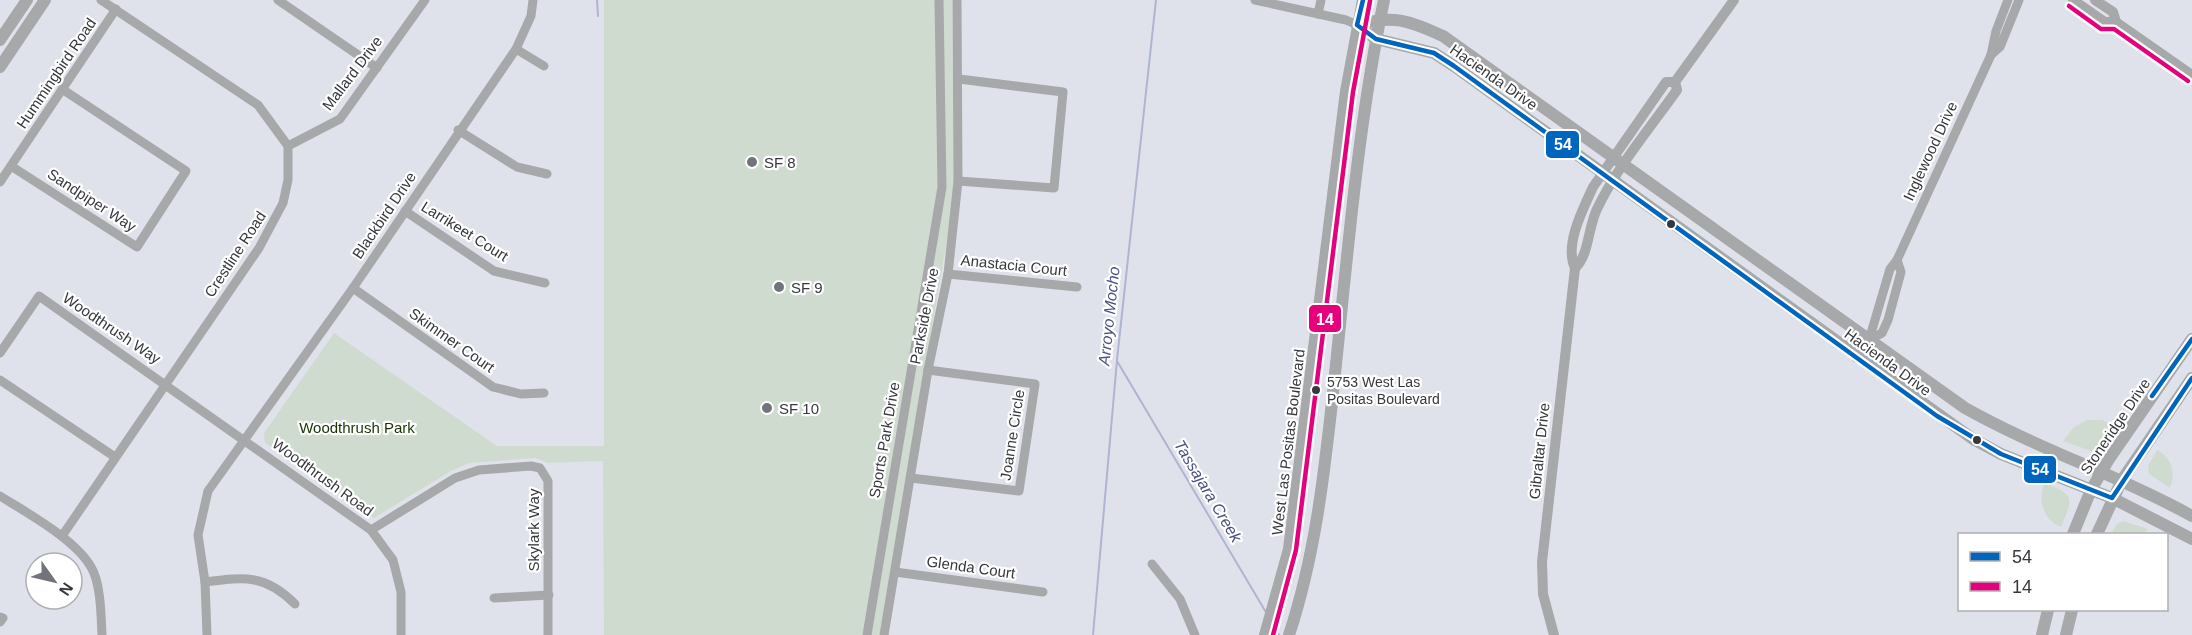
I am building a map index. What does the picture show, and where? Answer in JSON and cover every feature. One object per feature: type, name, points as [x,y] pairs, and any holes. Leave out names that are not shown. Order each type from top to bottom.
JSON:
[{"type":"main road","points":[[0,39],[27,0]]},
{"type":"main road","points":[[0,67],[45,0]]},
{"type":"main road","name":"West Las Positas Boulevard","points":[[1265,635],[1286,563],[1295,509],[1346,92],[1363,0]]},
{"type":"main road","points":[[1289,635],[1311,557],[1321,499],[1366,96],[1384,0]]},
{"type":"main road","name":"Hacienda Drive","points":[[1357,25],[1380,18],[1418,25],[1443,36],[1869,340],[1981,417],[2025,440],[2102,470],[2192,516]]},
{"type":"main road","name":"Hacienda Drive","points":[[1357,25],[1376,39],[1434,53],[1973,440],[2001,454],[2112,498],[2192,539]]},
{"type":"main road","name":"Stoneridge Drive","points":[[2073,533],[2102,470],[2192,339]]},
{"type":"main road","points":[[2097,533],[2122,480],[2192,378]]},
{"type":"main road","points":[[2042,635],[2048,611]]},
{"type":"main road","points":[[2066,635],[2072,611]]},
{"type":"street","points":[[101,0],[258,105],[288,146]]},
{"type":"street","points":[[278,0],[377,68]]},
{"type":"street","name":"Mallard Drive","points":[[288,146],[316,134],[340,119],[425,0]]},
{"type":"street","name":"Blackbird Drive","points":[[207,635],[205,582],[198,535],[208,491],[352,288],[458,130],[516,49],[531,16],[533,0]]},
{"type":"street","name":"Sports Park Drive","points":[[867,635],[942,187],[939,0]]},
{"type":"street","name":"Parkside Drive","points":[[884,635],[928,370],[948,274],[958,181],[957,0]]},
{"type":"street","points":[[1255,0],[1357,25]]},
{"type":"street","points":[[1318,14],[1321,0]]},
{"type":"street","name":"Gibraltar Drive","points":[[1575,268],[1582,262],[1596,211],[1677,90],[1675,82],[1734,0]]},
{"type":"street","name":"Inglewood Drive","points":[[1856,358],[1869,340],[1882,333],[1888,320],[1900,272],[1897,260],[1991,55],[1996,31],[2008,0]]},
{"type":"street","name":"Inglewood Drive","points":[[1991,55],[2000,46],[2019,0]]},
{"type":"street","points":[[2073,0],[2105,22],[2116,22],[2192,75]]},
{"type":"street","points":[[2095,0],[2113,12],[2116,22]]},
{"type":"street","name":"Hummingbird Road","points":[[0,182],[116,9]]},
{"type":"street","points":[[516,49],[544,66]]},
{"type":"street","points":[[958,181],[1054,188],[1063,92],[959,79]]},
{"type":"street","name":"Gibraltar Drive","points":[[1554,635],[1543,594],[1542,562],[1575,268],[1571,261],[1572,250],[1585,205],[1603,173],[1666,82],[1675,82]]},
{"type":"street","name":"Sandpiper Way","points":[[11,165],[137,247],[186,171],[62,89]]},
{"type":"street","points":[[458,130],[517,167],[547,174]]},
{"type":"street","name":"Crestline Road","points":[[62,536],[275,222],[284,203],[288,180],[288,146]]},
{"type":"street","name":"Larrikeet Court","points":[[405,211],[494,271],[545,283]]},
{"type":"street","name":"Anastacia Court","points":[[948,274],[1077,287]]},
{"type":"street","name":"Skimmer Court","points":[[352,288],[493,387],[521,394],[544,393]]},
{"type":"street","name":"Woodthrush Way","points":[[0,353],[39,296],[166,384]]},
{"type":"street","name":"Joanne Circle","points":[[911,478],[1019,491],[1035,384],[928,370]]},
{"type":"street","points":[[0,380],[115,457]]},
{"type":"street","name":"Woodthrush Road","points":[[166,384],[371,530],[393,560],[401,592],[401,635]]},
{"type":"street","name":"Skylark Way","points":[[371,530],[455,478],[479,470],[531,466],[540,468],[548,481],[548,635]]},
{"type":"street","points":[[0,496],[62,536],[91,567],[100,604],[102,635]]},
{"type":"street","points":[[1152,564],[1180,599],[1195,635]]},
{"type":"street","name":"Glenda Court","points":[[895,572],[1043,592]]},
{"type":"street","points":[[205,582],[243,578],[270,583],[295,604]]},
{"type":"street","points":[[494,598],[549,595]]},
{"type":"street","points":[[0,617],[3,618],[0,622]]},
{"type":"green space","name":"Woodthrush Park","points":[[604,0],[952,0],[954,183],[951,216],[880,635],[604,635],[603,461],[548,463],[535,458],[469,463],[451,471],[374,518],[265,443],[264,433],[334,333],[497,446],[604,446]]},
{"type":"green space","points":[[2087,420],[2102,420],[2115,426],[2101,446],[2091,451],[2063,441],[2074,427]]},
{"type":"green space","points":[[2157,450],[2166,457],[2171,466],[2173,477],[2170,488],[2149,474],[2148,466]]},
{"type":"green space","points":[[2045,483],[2062,491],[2069,499],[2068,510],[2061,527],[2050,520],[2043,509],[2041,496]]},
{"type":"green space","points":[[2123,521],[2148,529],[2145,533],[2112,533],[2117,524]]},
{"type":"waterway","points":[[597,0],[598,16]]},
{"type":"waterway","name":"Arroyo Mocho","points":[[1093,635],[1117,360],[1156,0]]},
{"type":"waterway","name":"Tassajara Creek","points":[[1117,361],[1267,614]]},
{"type":"waterway","name":"Tassajara Creek","points":[[1273,625],[1279,635]]},
{"type":"transit line","name":"54","points":[[1363,0],[1357,25],[1376,39],[1434,53],[1454,66],[1937,416],[2001,454],[2112,498],[2192,378]]},
{"type":"transit line","name":"14","points":[[1273,635],[1296,550],[1353,92],[1370,1]]},
{"type":"transit line","name":"14","points":[[2069,6],[2101,29],[2114,29],[2188,81]]},
{"type":"transit line","name":"54","points":[[2152,396],[2192,339]]},
{"type":"place","name":"SF 8","points":[[752,162]]},
{"type":"place","name":"SF 9","points":[[779,287]]},
{"type":"place","name":"5753 West Las Positas Boulevard","points":[[1316,390]]},
{"type":"place","name":"SF 10","points":[[767,408]]}]
